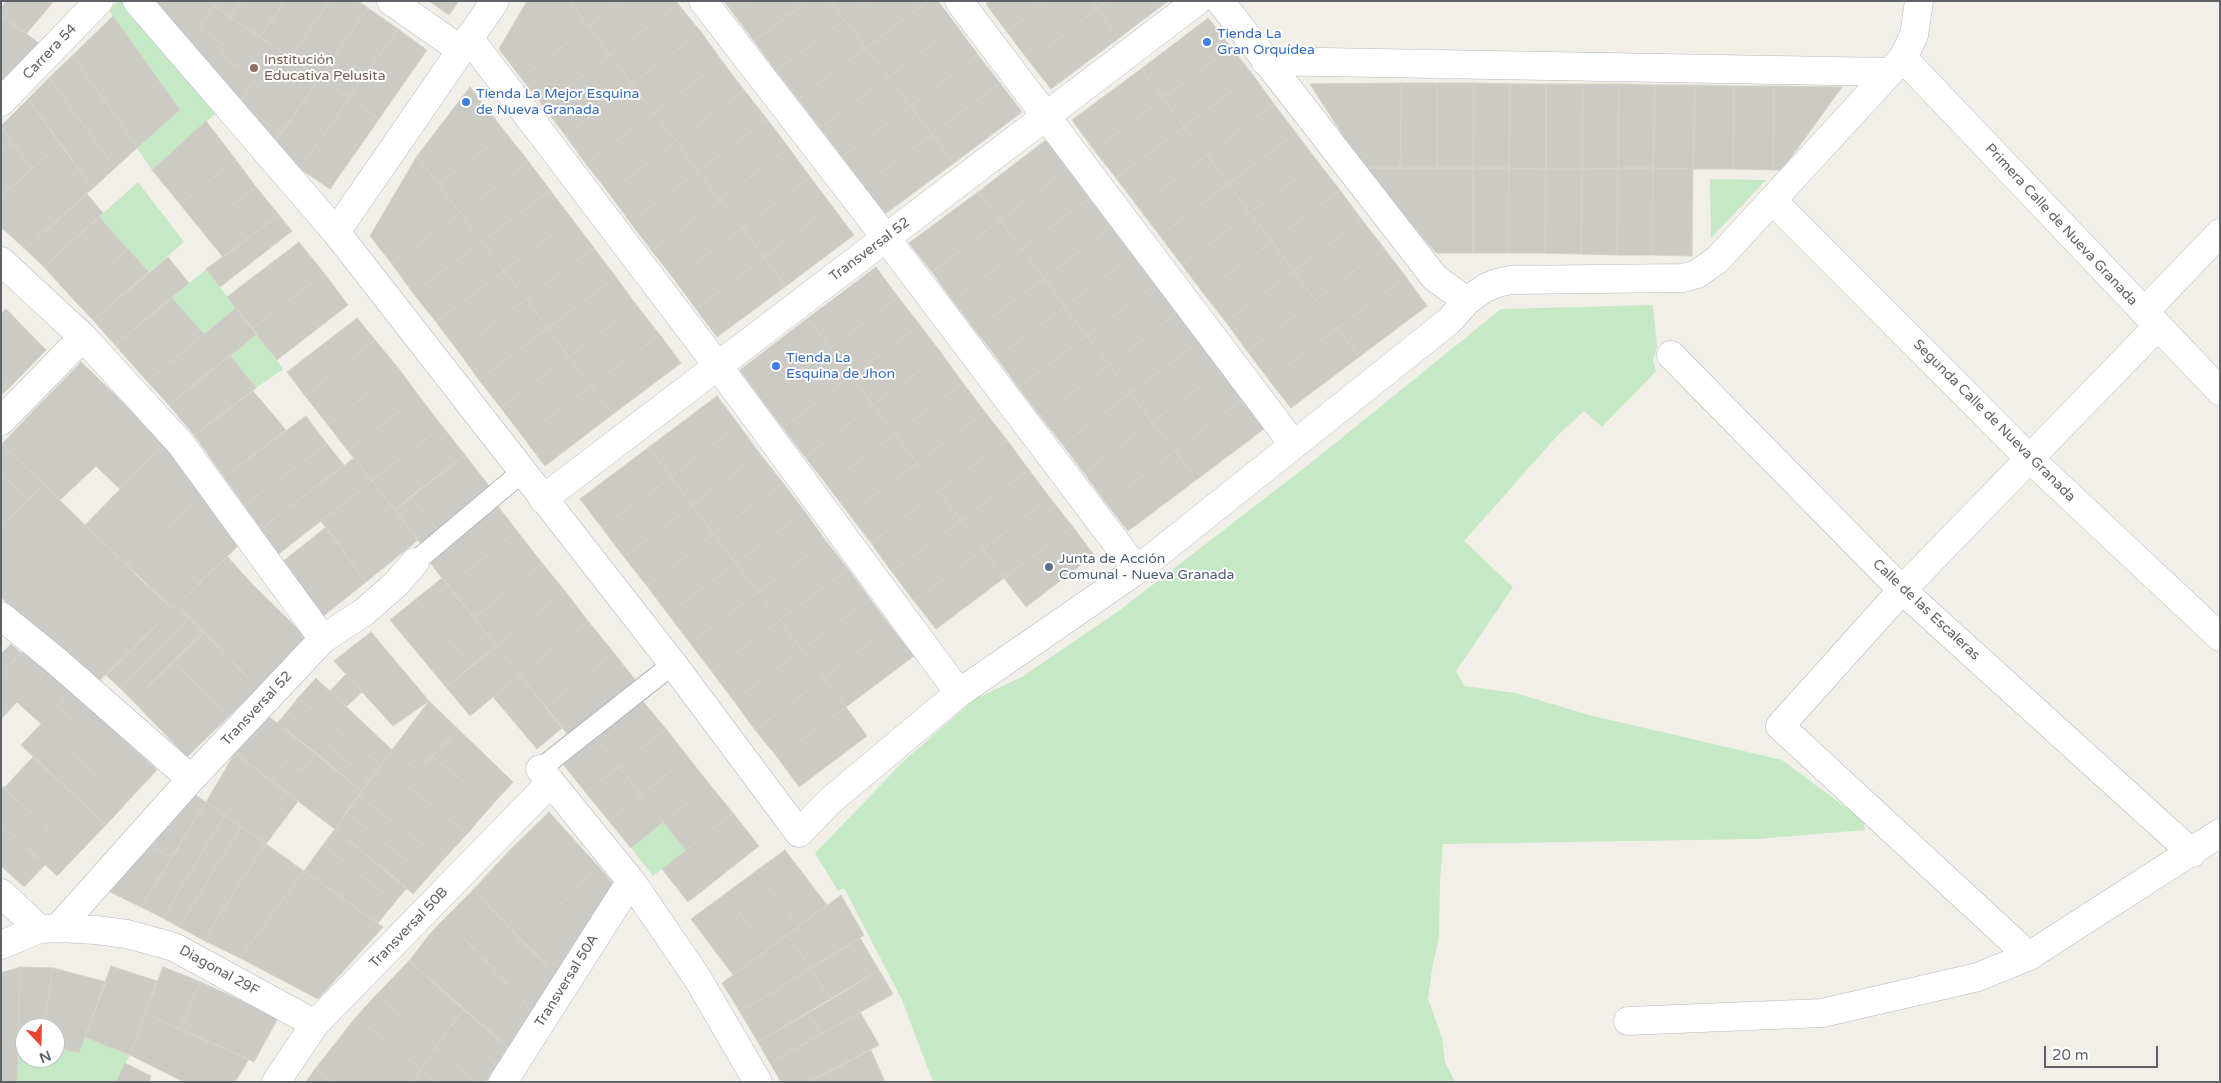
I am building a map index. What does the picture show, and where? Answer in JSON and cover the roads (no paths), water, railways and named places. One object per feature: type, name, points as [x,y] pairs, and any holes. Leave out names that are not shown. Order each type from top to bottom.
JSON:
[{"type":"street","name":"Carrera 54","points":[[1,102],[99,1]]},
{"type":"street","points":[[137,1],[336,232],[672,664],[799,833],[831,800],[959,692],[1137,570],[1449,321],[1467,301],[1484,288],[1511,280],[1668,280],[1697,274],[1717,260],[1897,65],[1914,35],[1919,1]]},
{"type":"street","points":[[391,1],[465,44],[718,366],[959,692]]},
{"type":"street","points":[[336,232],[495,1]]},
{"type":"street","points":[[703,1],[886,238],[1137,570]]},
{"type":"street","points":[[959,1],[1047,115],[1294,445]]},
{"type":"street","name":"Transversal 52","points":[[543,499],[1197,1]]},
{"type":"street","points":[[1220,1],[1436,278],[1467,301]]},
{"type":"street","points":[[1265,61],[1897,65]]},
{"type":"street","name":"Primera Calle de Nueva Granada","points":[[1897,65],[2220,391]]},
{"type":"street","name":"Segunda Calle de Nueva Granada","points":[[1772,200],[2029,458],[2220,637]]},
{"type":"street","points":[[2029,956],[1780,726],[1902,590],[2029,458],[2150,320],[2220,233]]},
{"type":"street","points":[[1,261],[83,337],[180,443],[323,640]]},
{"type":"street","points":[[1,421],[83,337]]},
{"type":"street","name":"Calle de las Escaleras","points":[[1671,355],[1902,590],[2192,853]]},
{"type":"street","name":"Transversal 52","points":[[1,945],[48,929],[323,640],[364,612],[396,584],[415,562]]},
{"type":"street","points":[[1,616],[54,659],[191,779]]},
{"type":"street","points":[[546,776],[631,881],[696,976],[758,1082]]},
{"type":"street","name":"Transversal 50B","points":[[276,1082],[315,1024],[546,776]]},
{"type":"street","points":[[1628,1021],[1822,1013],[1978,977],[2029,956],[2192,853],[2220,833]]},
{"type":"street","name":"Transversal 50A","points":[[503,1082],[631,881]]},
{"type":"street","points":[[1,893],[48,929]]},
{"type":"street","name":"Diagonal 29F","points":[[48,929],[96,930],[127,934],[174,947],[315,1024]]},
{"type":"lane","name":"Transversal 52","points":[[415,562],[522,472]]},
{"type":"lane","name":"Transversal 50B","points":[[546,776],[672,664]]},
{"type":"place","name":"Tienda La Gran Orquídea","points":[[1207,42]]},
{"type":"place","name":"Institución Educativa Pelusita","points":[[254,68]]},
{"type":"place","name":"Tienda La Mejor Esquina de Nueva Granada","points":[[466,102]]},
{"type":"place","name":"Tienda La Esquina de Jhon","points":[[776,366]]},
{"type":"place","name":"Junta de Acción Comunal - Nueva Granada","points":[[1049,567]]}]
